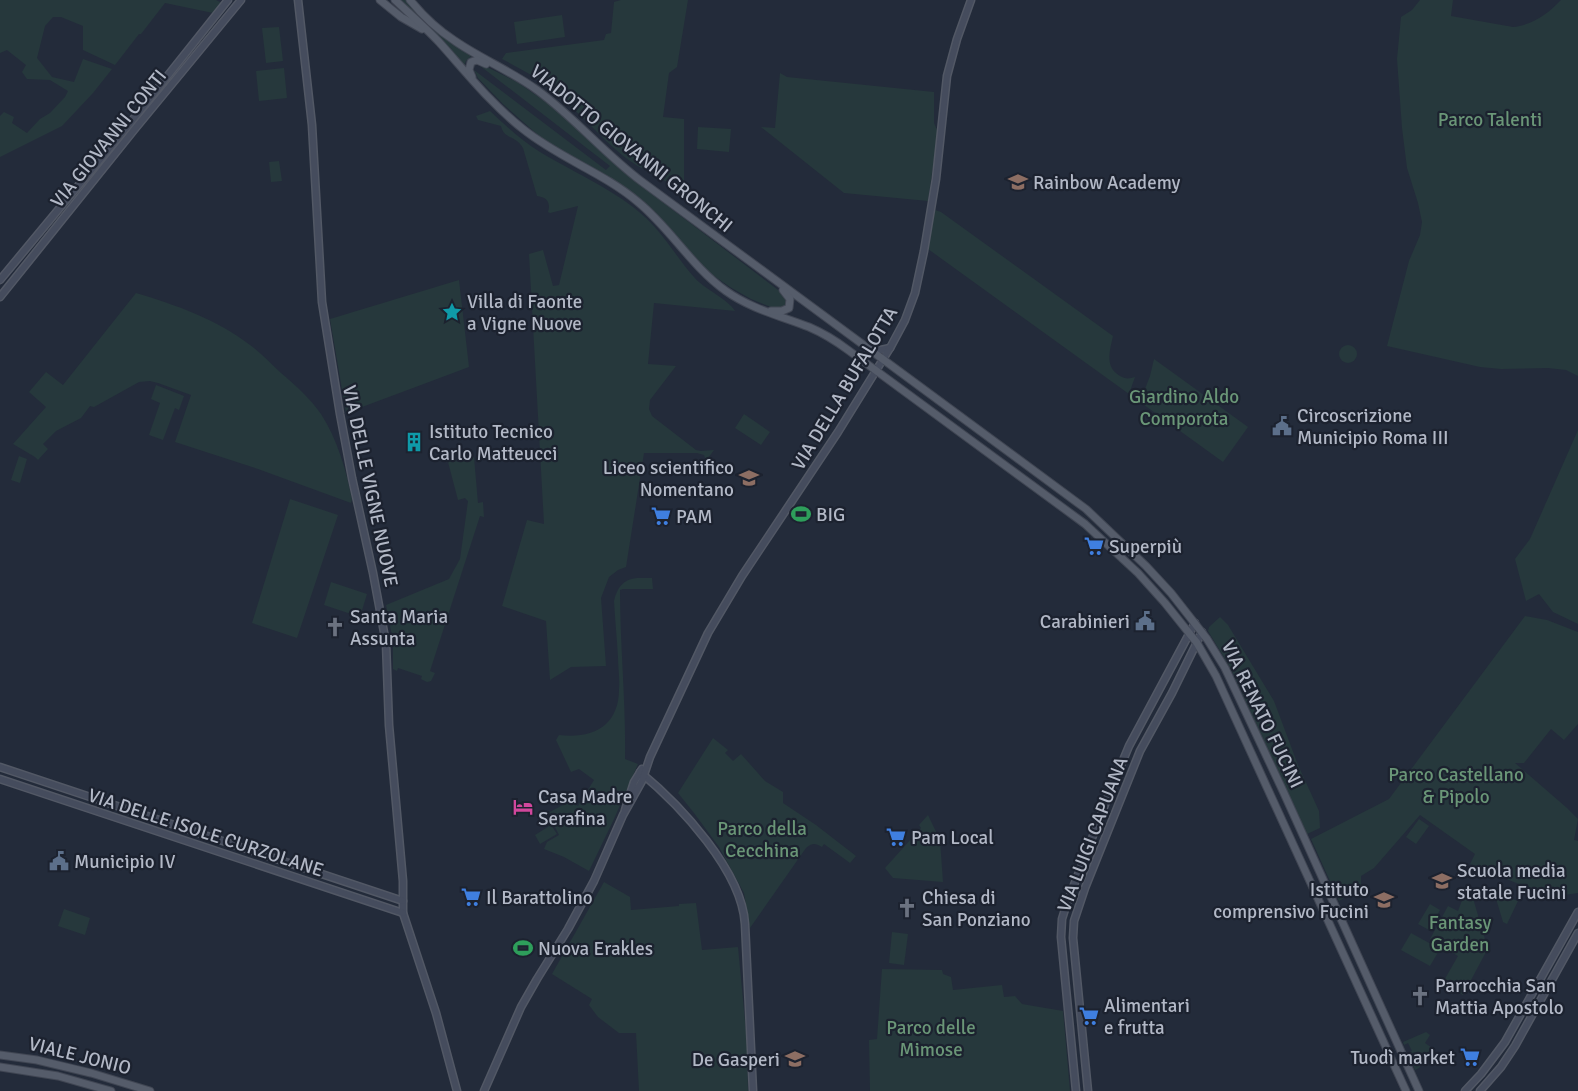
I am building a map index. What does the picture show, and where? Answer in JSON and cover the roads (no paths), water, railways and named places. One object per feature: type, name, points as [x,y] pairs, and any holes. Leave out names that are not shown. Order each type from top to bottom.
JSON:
[{"type":"main road","points":[[380,0],[401,17],[431,34]]},
{"type":"main road","name":"VIADOTTO GIOVANNI GRONCHI","points":[[395,0],[431,34],[486,95],[513,121],[537,140],[568,160],[634,198],[656,218],[705,275],[734,296],[756,308],[820,333],[843,346],[876,370]]},
{"type":"main road","name":"VIADOTTO GIOVANNI GRONCHI","points":[[411,0],[446,35],[465,48],[510,72],[551,101],[636,177],[882,360]]},
{"type":"main road","points":[[486,95],[470,74],[469,67],[472,62],[478,60],[510,72]]},
{"type":"main road","points":[[756,308],[779,312],[786,310],[790,306],[790,299],[764,273]]},
{"type":"main road","name":"VIA RENATO FUCINI","points":[[882,360],[1091,513],[1152,572],[1202,632],[1225,668],[1239,697],[1418,1091]]},
{"type":"main road","name":"VIA RENATO FUCINI","points":[[876,370],[1085,524],[1144,579],[1190,633],[1212,668],[1231,708],[1406,1091]]},
{"type":"main road","name":"VIALE JONIO","points":[[0,1055],[37,1060],[91,1073],[150,1091]]},
{"type":"main road","name":"VIALE JONIO","points":[[0,1067],[53,1075],[111,1091]]},
{"type":"street","name":"VIA GIOVANNI CONTI","points":[[0,280],[132,121],[228,0]]},
{"type":"street","name":"VIA GIOVANNI CONTI","points":[[0,297],[241,0]]},
{"type":"street","name":"VIA DELLE VIGNE NUOVE","points":[[298,0],[312,125],[322,302],[338,406],[374,573],[386,643],[389,725],[404,881],[403,913],[436,1013],[457,1091]]},
{"type":"street","name":"VIA DELLA BUFALOTTA","points":[[485,1088],[521,1007],[587,895],[623,815],[631,790],[642,774],[701,645],[742,576],[821,458],[890,348],[905,320],[918,282],[934,190],[947,79],[959,32],[971,0]]},
{"type":"street","points":[[866,348],[881,350],[890,348]]},
{"type":"street","points":[[968,437],[975,428]]},
{"type":"street","name":"VIA LUIGI CAPUANA","points":[[1076,1091],[1061,937],[1063,914],[1129,746],[1195,623]]},
{"type":"street","name":"VIA LUIGI CAPUANA","points":[[1088,1091],[1079,1011],[1073,923],[1140,751],[1172,693],[1202,632]]},
{"type":"street","name":"VIA DELLE ISOLE CURZOLANE","points":[[0,767],[403,901]]},
{"type":"street","points":[[642,774],[675,804],[696,827],[722,865],[741,900],[745,921],[753,1091]]},
{"type":"street","name":"VIA DELLE ISOLE CURZOLANE","points":[[0,780],[403,913]]},
{"type":"street","points":[[1465,1091],[1492,1061],[1508,1037],[1578,912]]},
{"type":"street","points":[[1480,1091],[1516,1046],[1578,933]]},
{"type":"street","points":[[479,1091],[485,1088]]},
{"type":"place","name":"Rainbow Academy","points":[[1018,182]]},
{"type":"place","name":"Villa di Faonte a Vigne Nuove","points":[[452,312]]},
{"type":"place","name":"Circoscrizione Municipio Roma III","points":[[1282,426]]},
{"type":"place","name":"Istituto Tecnico Carlo Matteucci","points":[[414,442]]},
{"type":"place","name":"Liceo scientifico Nomentano","points":[[749,478]]},
{"type":"place","name":"BIG","points":[[801,514]]},
{"type":"place","name":"PAM","points":[[661,516]]},
{"type":"place","name":"Superpiù","points":[[1094,546]]},
{"type":"place","name":"Carabinieri","points":[[1145,621]]},
{"type":"place","name":"Santa Maria Assunta","points":[[335,627]]},
{"type":"place","name":"Casa Madre Serafina","points":[[523,807]]},
{"type":"place","name":"Pam Local","points":[[896,837]]},
{"type":"place","name":"Municipio IV","points":[[59,861]]},
{"type":"place","name":"Scuola media statale Fucini","points":[[1442,881]]},
{"type":"place","name":"Il Barattolino","points":[[471,897]]},
{"type":"place","name":"Istituto comprensivo Fucini","points":[[1384,900]]},
{"type":"place","name":"Chiesa di San Ponziano","points":[[907,908]]},
{"type":"place","name":"Nuova Erakles","points":[[523,948]]},
{"type":"place","name":"Parrocchia San Mattia Apostolo","points":[[1420,996]]},
{"type":"place","name":"Alimentari e frutta","points":[[1089,1016]]},
{"type":"place","name":"Tuodì market","points":[[1470,1057]]},
{"type":"place","name":"De Gasperi","points":[[795,1059]]},
{"type":"park label","name":"Parco Talenti","points":[[1490,119]]},
{"type":"park label","name":"Giardino Aldo Comporota","points":[[1184,407]]},
{"type":"park label","name":"Parco Castellano & Pipolo","points":[[1456,785]]},
{"type":"park label","name":"Parco della Cecchina","points":[[762,839]]},
{"type":"park label","name":"Fantasy Garden","points":[[1460,933]]},
{"type":"park label","name":"Parco delle Mimose","points":[[931,1038]]}]
